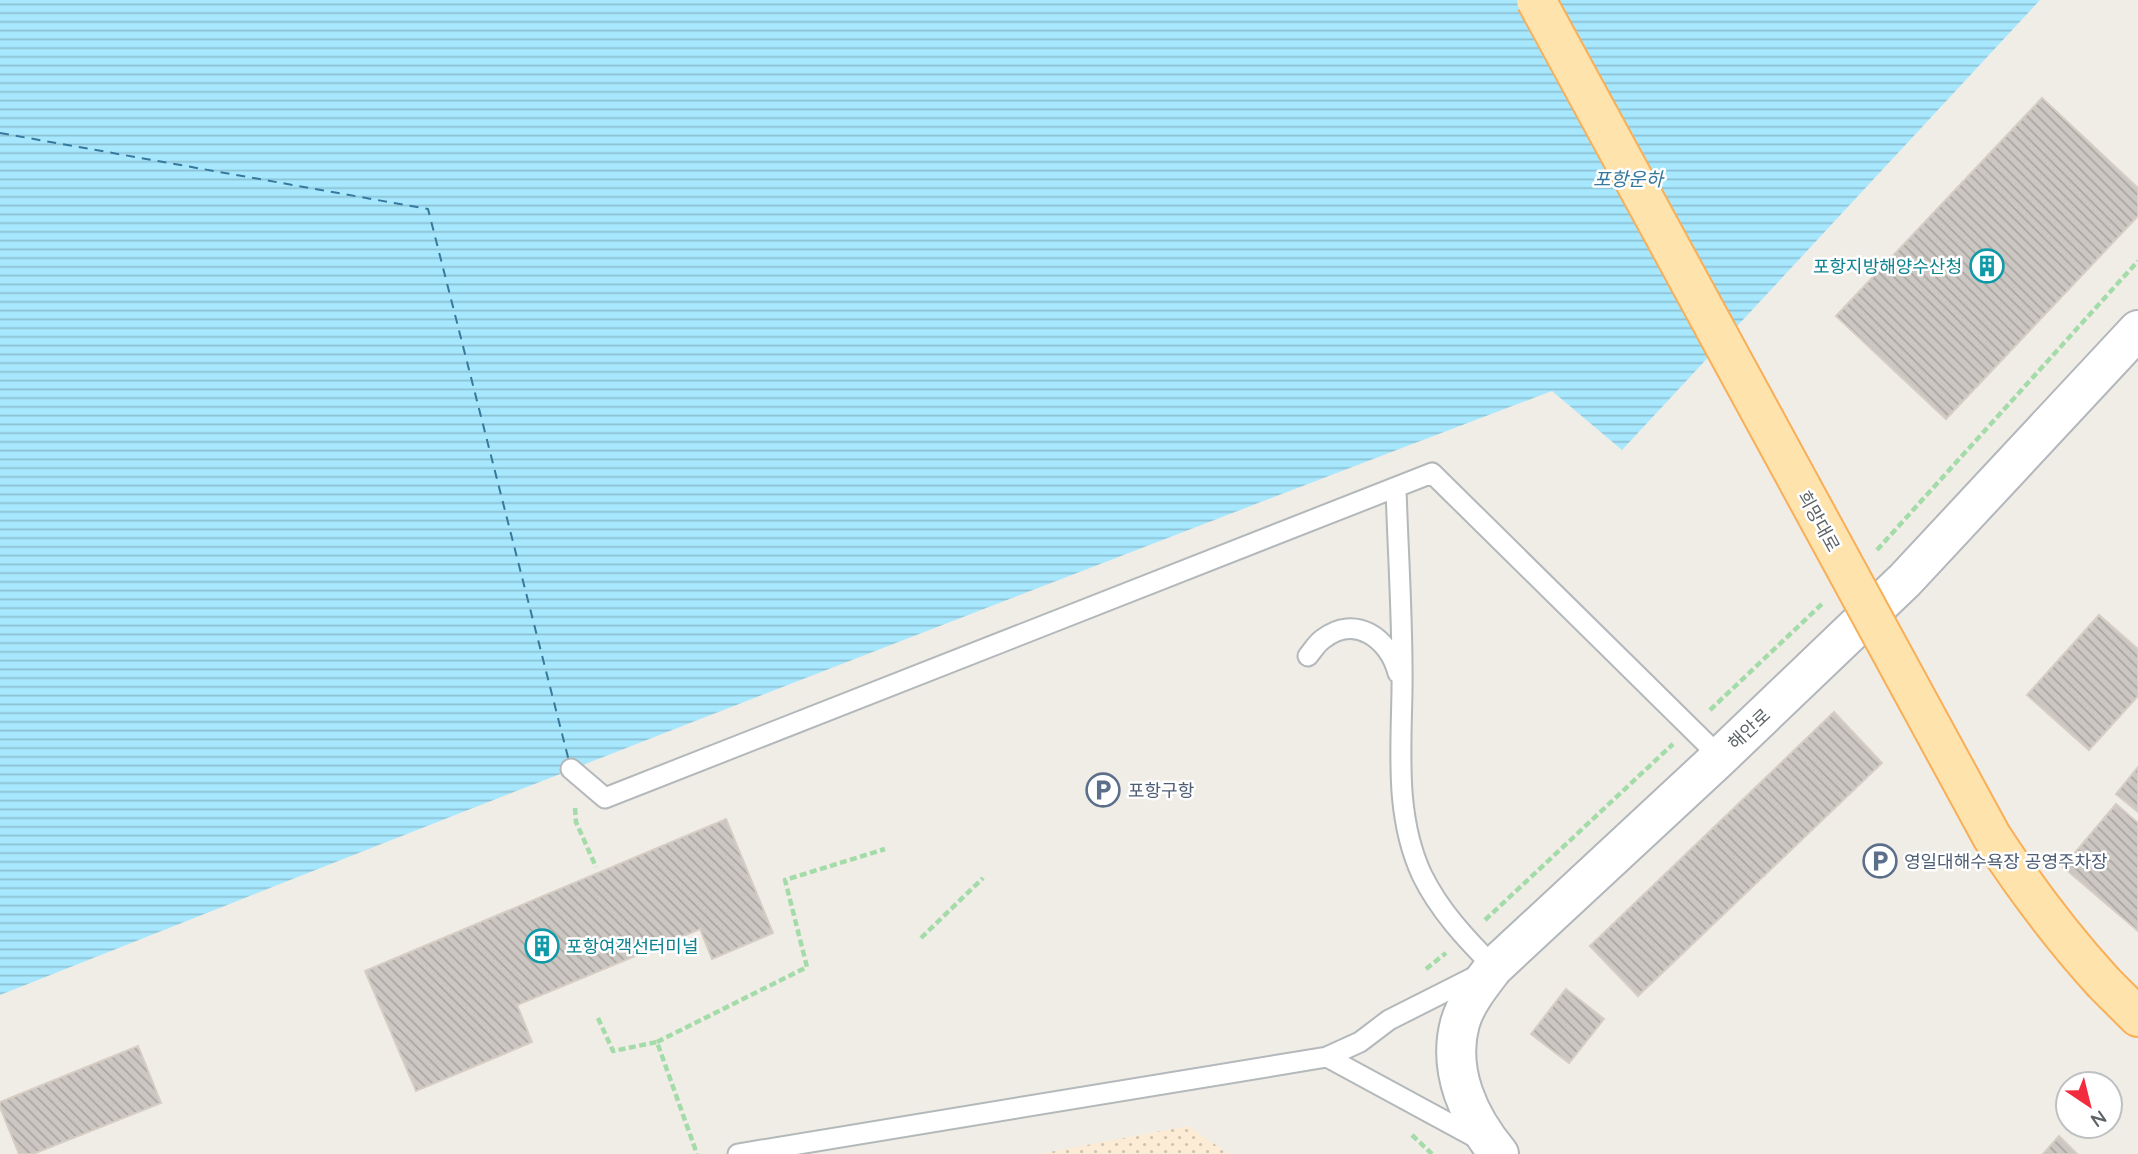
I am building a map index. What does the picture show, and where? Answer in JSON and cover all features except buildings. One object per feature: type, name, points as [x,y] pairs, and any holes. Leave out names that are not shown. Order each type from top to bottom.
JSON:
[{"type":"main road","name":"희망대로","points":[[1536,0],[1992,837],[2062,938],[2138,1017]]},
{"type":"street","name":"해안로","points":[[1496,1150],[1474,1117],[1462,1091],[1456,1046],[1461,1021],[1469,1003],[1494,967],[1905,580],[2138,330]]},
{"type":"lane","points":[[571,769],[605,798],[1433,473],[1720,757]]},
{"type":"lane","points":[[738,1154],[1327,1057],[1360,1042],[1389,1020],[1494,967],[1465,938],[1437,901],[1421,873],[1411,843],[1401,782],[1402,691],[1396,488]]},
{"type":"lane","points":[[1308,656],[1322,640],[1339,630],[1357,628],[1373,634],[1395,659],[1402,691]]},
{"type":"lane","points":[[1327,1057],[1496,1150]]},
{"type":"path","points":[[576,822],[596,867]]},
{"type":"path","points":[[598,1018],[613,1051],[657,1042],[807,967],[785,880],[885,849]]},
{"type":"path","points":[[921,939],[983,878]]},
{"type":"path","points":[[657,1042],[697,1154]]},
{"type":"sand","points":[[1188,1126],[1229,1154],[1039,1154]]},
{"type":"water","name":"포항운하","points":[[0,0],[2040,0],[1622,450],[1552,391],[775,690],[0,995]]},
{"type":"ferry route","points":[[0,133],[428,209],[569,761]]},
{"type":"place","name":"포항지방해양수산청","points":[[1987,266]]},
{"type":"place","name":"포항구항","points":[[1103,790]]},
{"type":"place","name":"영일대해수욕장 공영주차장","points":[[1880,861]]},
{"type":"place","name":"포항여객선터미널","points":[[542,946]]}]
